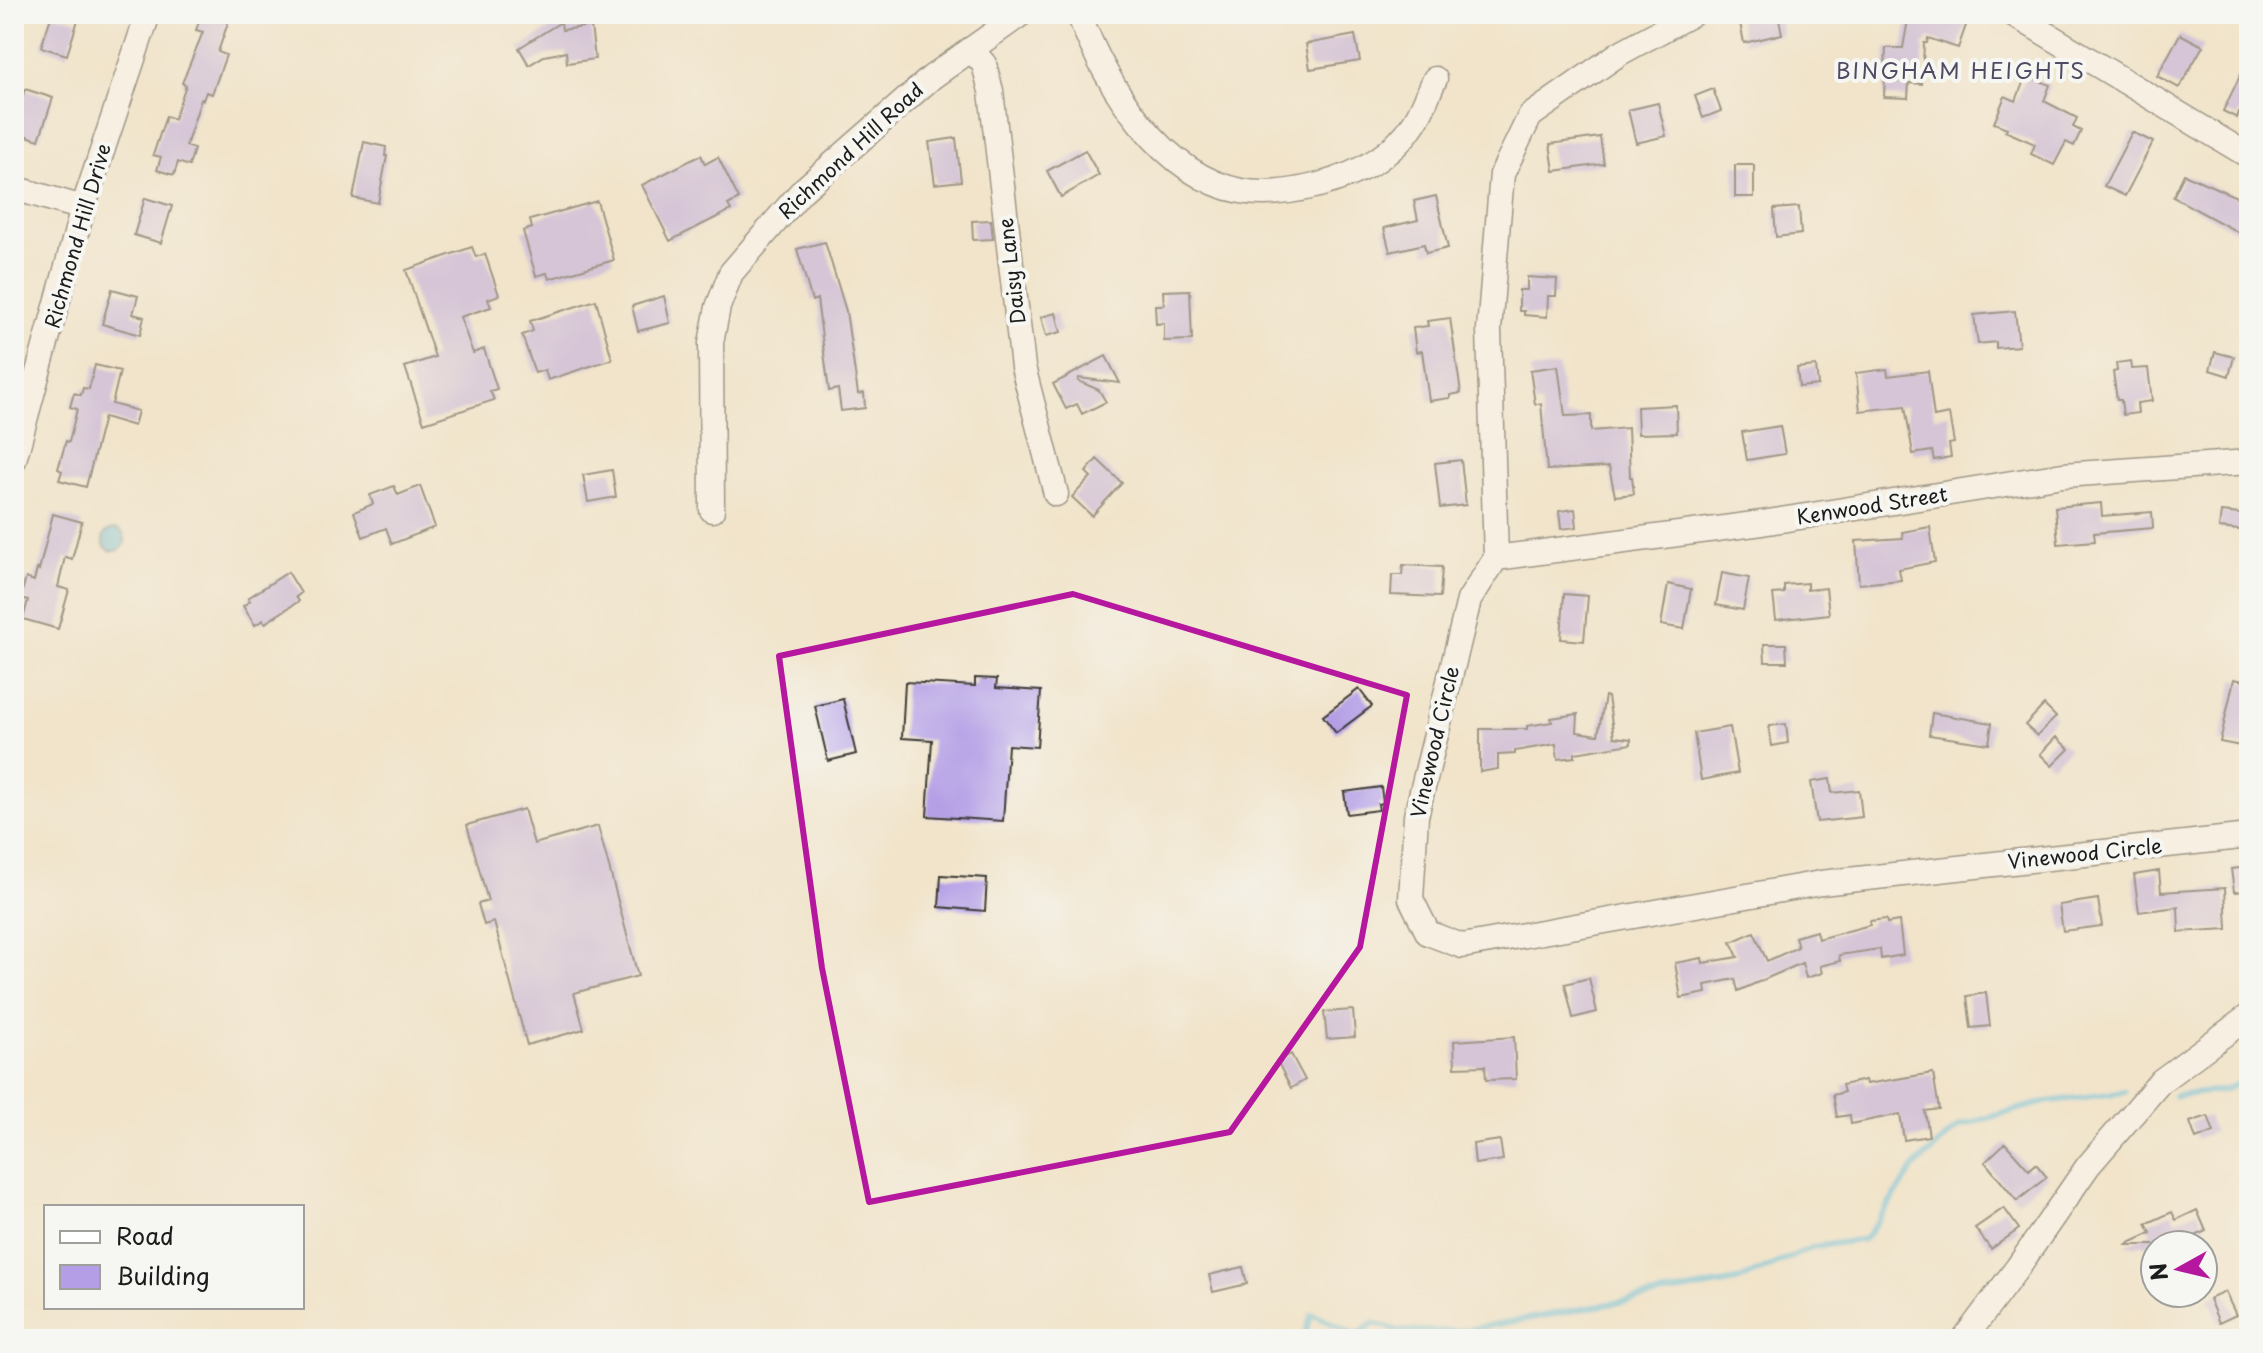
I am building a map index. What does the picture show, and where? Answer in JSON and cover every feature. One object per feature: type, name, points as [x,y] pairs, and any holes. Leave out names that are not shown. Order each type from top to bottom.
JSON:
[{"type":"street","name":"Richmond Hill Drive","points":[[14,460],[83,208],[148,14]]},
{"type":"street","name":"Richmond Hill Road","points":[[712,510],[711,343],[718,307],[731,273],[802,191],[932,77],[1021,14]]},
{"type":"street","points":[[1079,14],[1093,48],[1116,89],[1158,142],[1198,175],[1215,184],[1245,192],[1302,189],[1347,176],[1367,166],[1387,153],[1416,121],[1435,79]]},
{"type":"street","points":[[1496,558],[1489,330],[1502,174],[1530,116],[1620,53],[1692,14]]},
{"type":"street","points":[[2013,14],[2249,156]]},
{"type":"street","name":"Daisy Lane","points":[[971,49],[984,64],[991,91],[1023,367],[1056,494]]},
{"type":"street","points":[[14,188],[83,208]]},
{"type":"street","name":"Kenwood Street","points":[[1496,558],[1762,523],[2063,475],[2249,462]]},
{"type":"street","name":"Vinewood Circle","points":[[1496,558],[1469,600],[1416,816],[1411,899],[1428,933],[1462,946],[1821,883],[2249,836]]},
{"type":"street","points":[[1964,1339],[2088,1166],[2161,1081],[2249,1016]]},
{"type":"highlighted area","points":[[1073,594],[1407,695],[1360,947],[1230,1132],[869,1202],[822,968],[779,656]]},
{"type":"water","points":[[114,529],[122,532],[125,540],[122,548],[114,551],[106,548],[103,540],[106,532]]},
{"type":"building","points":[[52,14],[78,20],[67,55],[41,47]]},
{"type":"building","points":[[202,14],[231,14],[218,52],[226,55],[212,94],[206,92],[201,99],[186,146],[194,149],[189,166],[178,162],[174,175],[157,170],[161,157],[153,155],[166,116],[174,119],[186,85],[182,83],[203,32],[196,30]]},
{"type":"building","points":[[1778,14],[1782,34],[1744,43],[1739,18]]},
{"type":"building","points":[[1909,14],[1945,17],[1946,14],[1970,14],[1958,48],[1928,38],[1924,43],[1922,84],[1909,83],[1908,98],[1884,97],[1886,48],[1903,48]]},
{"type":"building","points":[[561,22],[562,30],[591,26],[595,59],[567,63],[566,52],[544,56],[529,65],[519,48]]},
{"type":"building","points":[[2180,34],[2203,46],[2179,88],[2157,76]]},
{"type":"building","points":[[1355,35],[1360,61],[1310,69],[1306,44]]},
{"type":"building","points":[[2249,57],[2249,117],[2239,112],[2237,118],[2223,111]]},
{"type":"building","points":[[2026,75],[2050,85],[2044,101],[2077,118],[2073,127],[2081,131],[2074,146],[2066,142],[2054,165],[2031,154],[2035,144],[1994,123],[2005,96],[2016,101]]},
{"type":"building","points":[[25,89],[53,98],[39,140],[14,132],[14,112],[17,113]]},
{"type":"building","points":[[1713,89],[1721,111],[1703,118],[1695,96]]},
{"type":"building","points":[[1658,103],[1666,136],[1636,143],[1628,110]]},
{"type":"building","points":[[2132,132],[2153,142],[2125,196],[2104,186]]},
{"type":"building","points":[[1600,137],[1604,164],[1554,171],[1550,144]]},
{"type":"building","points":[[956,138],[961,181],[935,184],[929,142]]},
{"type":"building","points":[[364,142],[386,147],[378,203],[353,198]]},
{"type":"building","points":[[1085,150],[1099,175],[1061,197],[1047,171]]},
{"type":"building","points":[[701,155],[705,164],[718,157],[739,199],[728,205],[731,210],[670,241],[642,185]]},
{"type":"building","points":[[1735,165],[1754,165],[1754,197],[1735,197]]},
{"type":"building","points":[[2184,174],[2248,202],[2243,213],[2249,215],[2249,223],[2243,235],[2173,197]]},
{"type":"building","points":[[1436,196],[1448,248],[1426,253],[1424,244],[1390,252],[1384,228],[1418,220],[1414,201]]},
{"type":"building","points":[[145,198],[172,206],[161,243],[134,235]]},
{"type":"building","points":[[597,201],[614,260],[549,279],[547,273],[536,276],[523,231],[532,228],[530,220]]},
{"type":"building","points":[[1799,207],[1801,234],[1776,237],[1774,209]]},
{"type":"building","points":[[991,220],[993,239],[973,240],[972,221]]},
{"type":"building","points":[[825,242],[846,311],[858,394],[864,393],[865,408],[841,411],[838,389],[829,391],[817,299],[812,301],[797,249]]},
{"type":"building","points":[[472,247],[476,257],[485,254],[499,295],[488,299],[491,307],[460,317],[473,353],[484,349],[497,389],[490,391],[494,400],[424,423],[405,367],[435,357],[406,270]]},
{"type":"building","points":[[1527,277],[1557,279],[1556,296],[1548,296],[1547,317],[1524,315],[1524,311],[1519,311],[1519,290],[1527,290]]},
{"type":"building","points":[[112,289],[138,296],[133,314],[144,317],[140,335],[102,324]]},
{"type":"building","points":[[1190,290],[1192,340],[1164,341],[1164,323],[1156,324],[1155,305],[1164,305],[1163,291]]},
{"type":"building","points":[[664,296],[670,323],[638,331],[632,306]]},
{"type":"building","points":[[596,300],[612,359],[548,380],[545,370],[535,373],[522,335],[533,331],[530,321]]},
{"type":"building","points":[[2015,311],[2019,346],[1996,348],[1996,342],[1978,344],[1974,315]]},
{"type":"building","points":[[1056,313],[1061,332],[1046,336],[1041,317]]},
{"type":"building","points":[[1450,318],[1461,393],[1429,401],[1422,351],[1416,352],[1413,328],[1428,326],[1427,321]]},
{"type":"building","points":[[2215,352],[2234,357],[2229,376],[2210,370]]},
{"type":"building","points":[[1106,356],[1120,383],[1079,378],[1078,381],[1099,390],[1106,402],[1082,414],[1077,404],[1066,409],[1053,384]]},
{"type":"building","points":[[2131,361],[2132,369],[2148,368],[2152,401],[2137,403],[2138,413],[2123,415],[2121,400],[2117,400],[2113,372],[2117,371],[2116,363]]},
{"type":"building","points":[[95,365],[120,371],[112,404],[138,411],[134,426],[104,417],[86,487],[59,480],[62,471],[58,469],[77,409],[70,407],[74,393],[81,395],[83,388],[89,389]]},
{"type":"building","points":[[1558,366],[1565,416],[1591,415],[1591,431],[1628,428],[1630,477],[1634,494],[1615,496],[1609,467],[1547,470],[1541,404],[1535,404],[1530,370]]},
{"type":"building","points":[[1816,366],[1818,385],[1799,387],[1797,368]]},
{"type":"building","points":[[1887,369],[1888,376],[1928,371],[1934,417],[1949,414],[1954,443],[1949,444],[1951,457],[1934,460],[1932,451],[1913,454],[1905,406],[1860,411],[1856,373]]},
{"type":"building","points":[[1676,405],[1677,433],[1638,434],[1637,407]]},
{"type":"building","points":[[1780,426],[1785,454],[1747,460],[1742,432]]},
{"type":"building","points":[[1097,459],[1122,483],[1092,516],[1072,497],[1091,477],[1086,472]]},
{"type":"building","points":[[1461,460],[1466,505],[1440,508],[1435,463]]},
{"type":"building","points":[[612,470],[616,497],[588,502],[583,475]]},
{"type":"building","points":[[394,486],[398,495],[420,486],[435,527],[392,544],[386,528],[363,537],[354,512],[373,504],[370,495]]},
{"type":"building","points":[[2101,503],[2102,516],[2152,512],[2153,528],[2094,533],[2095,541],[2058,544],[2055,507]]},
{"type":"building","points":[[1575,509],[1577,527],[1561,529],[1559,511]]},
{"type":"building","points":[[2221,512],[2249,515],[2249,531],[2219,528]]},
{"type":"building","points":[[53,514],[82,522],[72,559],[65,557],[58,587],[69,590],[58,629],[23,619],[28,600],[20,598],[26,578],[34,581],[39,570]]},
{"type":"building","points":[[1930,527],[1935,562],[1899,569],[1901,580],[1859,584],[1856,541],[1903,538],[1902,532]]},
{"type":"building","points":[[1403,565],[1442,567],[1440,597],[1391,595],[1392,575],[1402,575]]},
{"type":"building","points":[[288,572],[301,593],[296,597],[299,601],[265,623],[263,620],[255,625],[243,606],[250,601],[248,598]]},
{"type":"building","points":[[1722,573],[1749,578],[1743,610],[1716,605]]},
{"type":"building","points":[[1807,583],[1807,590],[1826,588],[1829,614],[1776,620],[1773,594],[1784,593],[1784,585]]},
{"type":"building","points":[[1668,584],[1691,589],[1684,629],[1661,625]]},
{"type":"building","points":[[1564,594],[1588,596],[1584,641],[1561,639]]},
{"type":"building","points":[[1764,644],[1786,644],[1787,662],[1765,662]]},
{"type":"building","points":[[975,678],[997,679],[996,688],[1041,691],[1037,747],[1008,745],[1003,821],[927,816],[932,740],[902,738],[905,682],[975,686]]},
{"type":"building","points":[[2234,679],[2249,682],[2246,747],[2220,742]]},
{"type":"building","points":[[1359,689],[1372,706],[1336,733],[1323,716]]},
{"type":"building","points":[[1605,696],[1608,697],[1614,737],[1631,739],[1631,744],[1575,753],[1575,757],[1558,759],[1556,744],[1515,751],[1515,754],[1498,755],[1498,769],[1480,772],[1480,729],[1527,729],[1527,726],[1552,722],[1551,718],[1578,714],[1577,732],[1598,735]]},
{"type":"building","points":[[843,699],[856,754],[828,761],[815,706]]},
{"type":"building","points":[[2044,705],[2056,717],[2037,736],[2025,725]]},
{"type":"building","points":[[1932,713],[1992,723],[1989,744],[1929,735]]},
{"type":"building","points":[[1786,724],[1788,743],[1772,746],[1769,726]]},
{"type":"building","points":[[1730,727],[1738,773],[1701,780],[1694,733]]},
{"type":"building","points":[[2056,737],[2069,749],[2052,766],[2040,754]]},
{"type":"building","points":[[1830,779],[1832,793],[1859,790],[1862,817],[1817,822],[1811,782]]},
{"type":"building","points":[[1381,787],[1383,803],[1378,804],[1379,810],[1347,814],[1344,792]]},
{"type":"building","points":[[524,809],[534,844],[598,826],[638,976],[574,993],[584,1029],[527,1045],[494,922],[484,925],[478,904],[488,901],[467,825]]},
{"type":"building","points":[[2249,867],[2249,891],[2234,892],[2231,869]]},
{"type":"building","points":[[2159,871],[2161,892],[2225,888],[2227,929],[2179,932],[2178,907],[2139,912],[2134,875]]},
{"type":"building","points":[[941,875],[987,878],[985,911],[939,907]]},
{"type":"building","points":[[2098,899],[2102,926],[2063,931],[2059,905]]},
{"type":"building","points":[[1886,919],[1887,923],[1899,921],[1903,955],[1881,959],[1880,949],[1839,955],[1840,961],[1820,966],[1822,973],[1806,978],[1802,963],[1738,991],[1735,979],[1705,985],[1706,993],[1681,998],[1675,963],[1702,958],[1703,963],[1738,957],[1731,942],[1754,932],[1767,961],[1798,947],[1795,937],[1816,931],[1818,939],[1870,925],[1870,921]]},
{"type":"building","points":[[1589,978],[1597,1012],[1573,1018],[1565,984]]},
{"type":"building","points":[[1986,993],[1990,1026],[1971,1028],[1967,996]]},
{"type":"building","points":[[1353,1010],[1355,1037],[1327,1039],[1324,1012]]},
{"type":"building","points":[[1514,1037],[1516,1079],[1486,1080],[1485,1066],[1455,1067],[1454,1041]]},
{"type":"building","points":[[1291,1054],[1305,1080],[1291,1088],[1277,1061]]},
{"type":"building","points":[[1933,1073],[1939,1109],[1925,1111],[1929,1136],[1904,1140],[1900,1114],[1851,1124],[1850,1115],[1837,1117],[1833,1095],[1844,1092],[1842,1085]]},
{"type":"building","points":[[2208,1116],[2214,1132],[2196,1139],[2190,1122]]},
{"type":"building","points":[[1500,1140],[1503,1160],[1475,1164],[1473,1144]]},
{"type":"building","points":[[2005,1143],[2029,1170],[2036,1164],[2047,1177],[2017,1201],[1985,1162]]},
{"type":"building","points":[[2004,1208],[2019,1229],[1991,1249],[1975,1228]]},
{"type":"building","points":[[2197,1210],[2205,1229],[2149,1229],[2146,1224],[2172,1212],[2176,1220]]},
{"type":"building","points":[[2139,1239],[2139,1245],[2125,1245]]},
{"type":"building","points":[[1243,1267],[1247,1284],[1213,1292],[1209,1275]]},
{"type":"building","points":[[2225,1292],[2236,1315],[2219,1323],[2213,1309],[2219,1309],[2219,1295]]},
{"type":"waterway","points":[[2175,1096],[2224,1090],[2249,1079]]},
{"type":"waterway","points":[[1233,1339],[1303,1338],[1312,1314],[1357,1335],[1374,1323],[1400,1331],[1460,1331],[1737,1281],[1813,1247],[1865,1239],[1915,1166],[1959,1126],[2045,1102],[2125,1092]]},
{"type":"district","name":"BINGHAM HEIGHTS","points":[[1961,71]]}]
